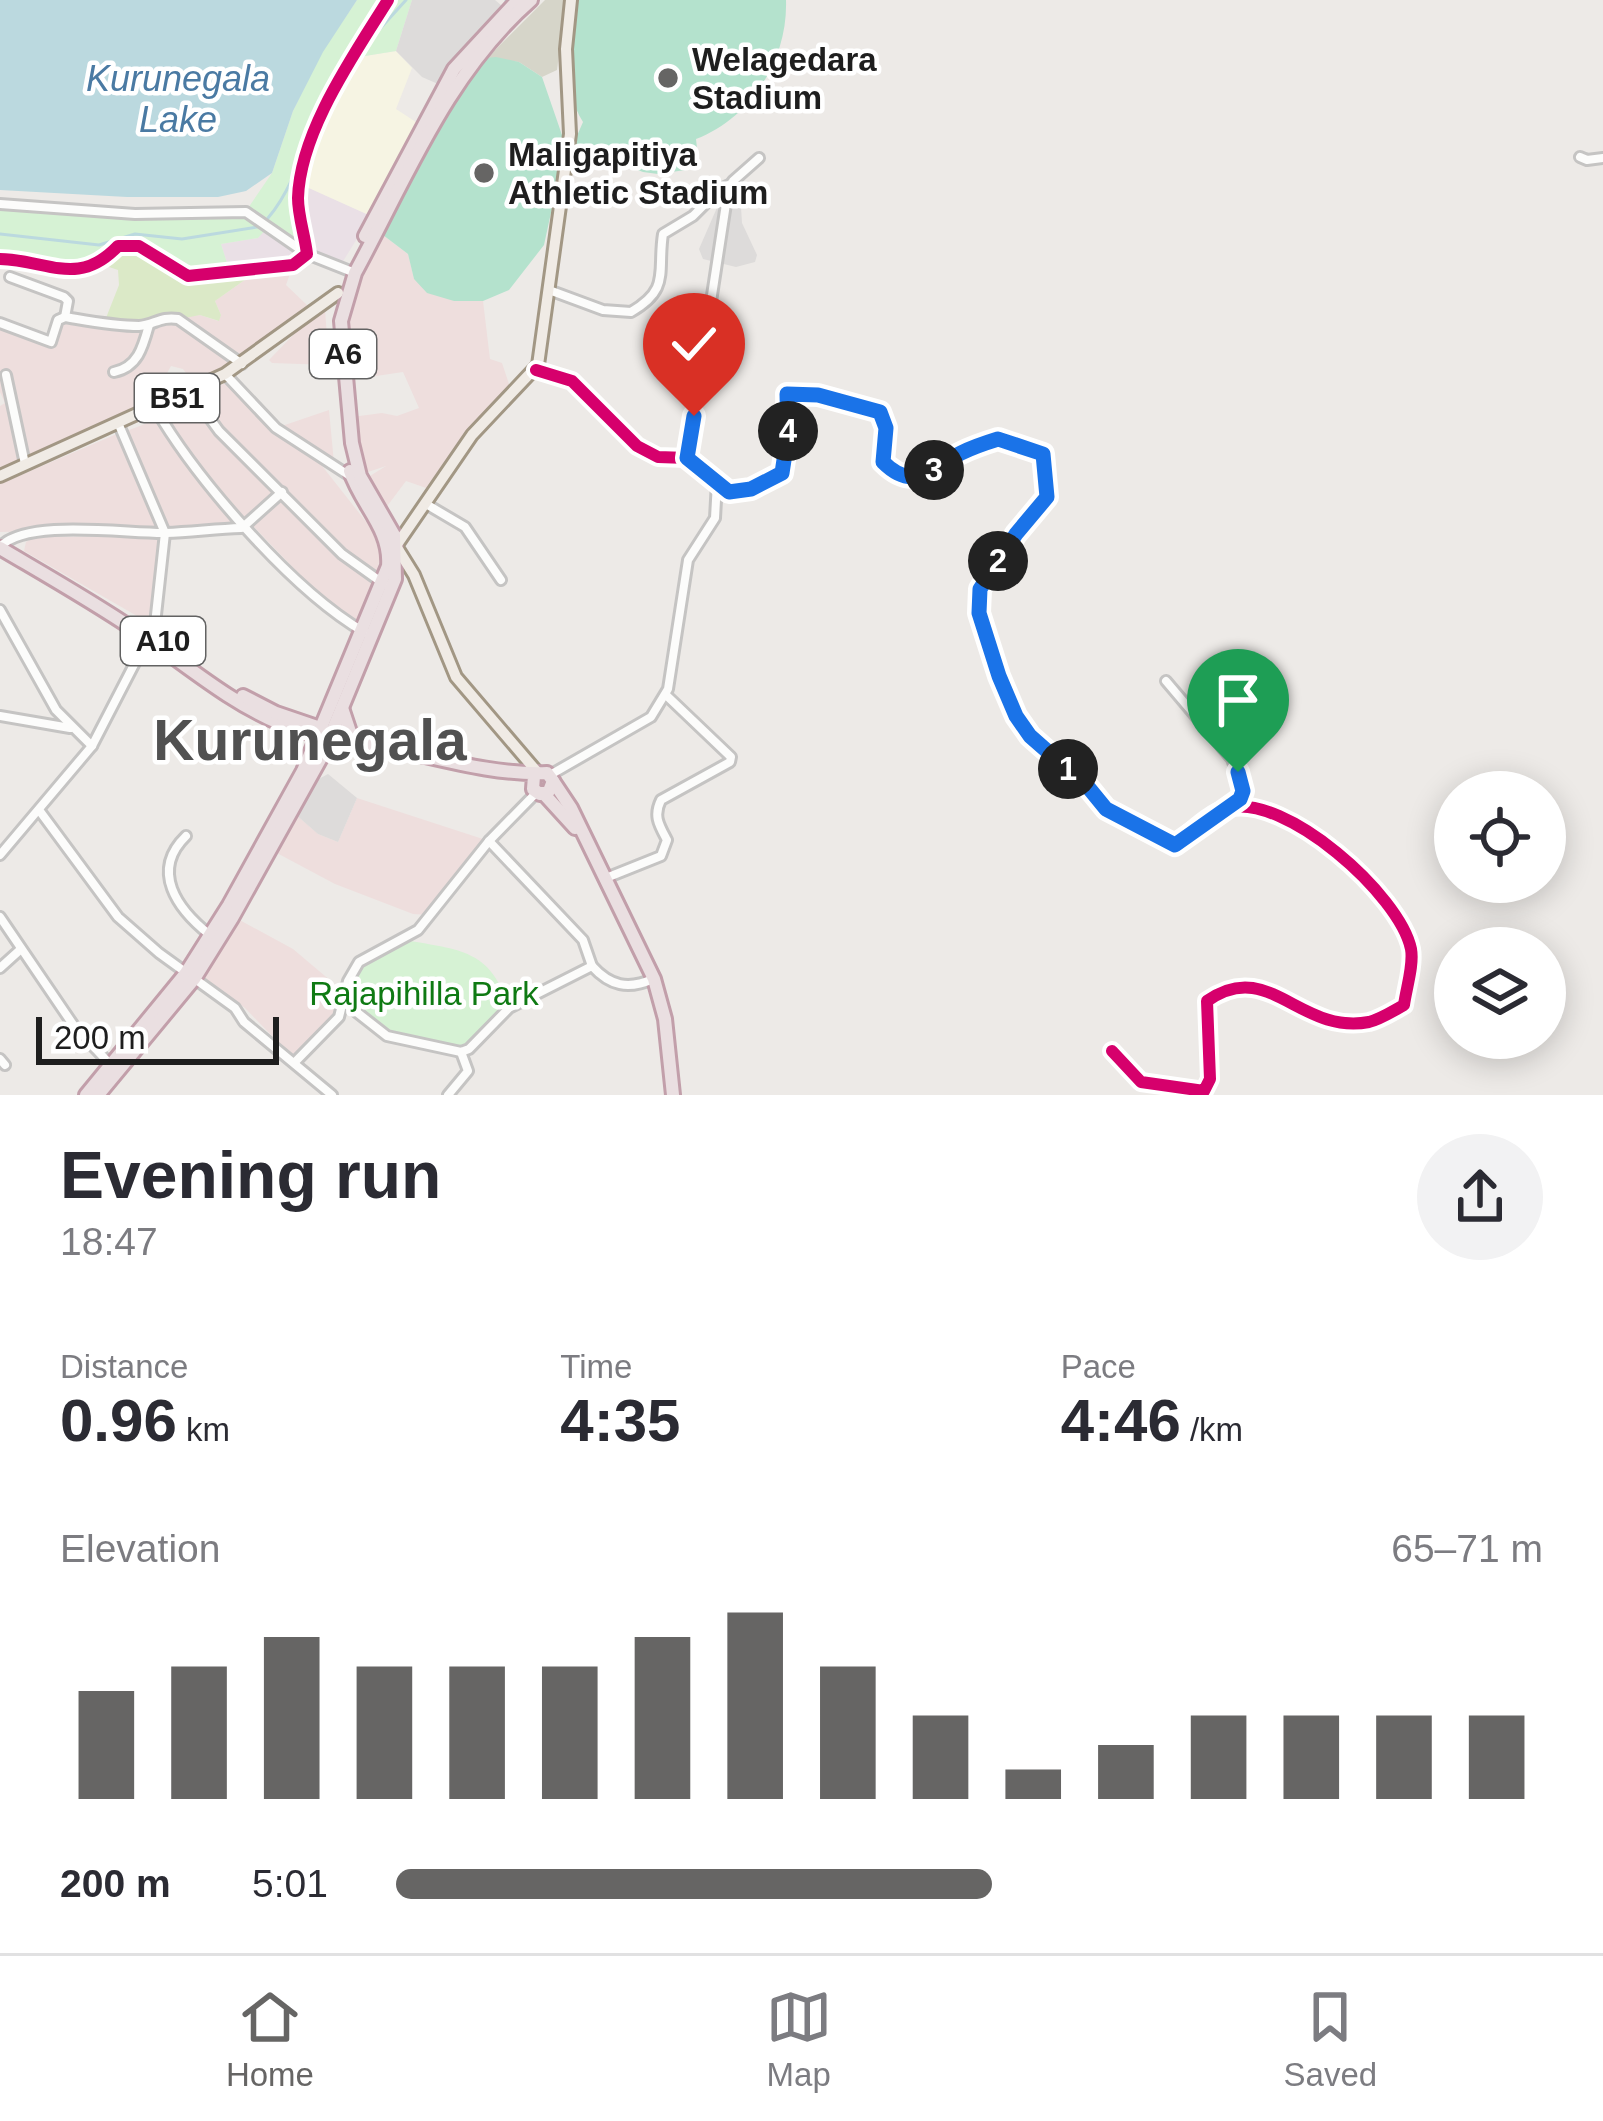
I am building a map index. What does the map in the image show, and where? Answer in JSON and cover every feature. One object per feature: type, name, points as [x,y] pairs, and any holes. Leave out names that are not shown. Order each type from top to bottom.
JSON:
[{"type":"highway","name":"A6","points":[[98,1095],[190,976],[308,773],[387,585],[396,574],[392,530],[360,476],[352,443],[341,321],[351,272],[454,69],[518,0]]},
{"type":"highway","name":"A6","points":[[387,585],[387,542],[346,455],[334,344],[338,293],[453,89],[499,29],[531,0]]},
{"type":"highway","name":"A10","points":[[1,543],[285,721],[366,746],[541,783]]},
{"type":"highway","points":[[336,702],[350,732],[366,746],[333,752],[308,773],[302,744],[285,721],[314,717],[336,702]]},
{"type":"highway","name":"A6","points":[[190,976],[308,773]]},
{"type":"highway","points":[[541,783],[568,801],[654,979],[665,1019],[674,1095]]},
{"type":"highway","name":"A6","points":[[86,1095],[115,1068]]},
{"type":"main road","points":[[541,783],[456,677],[414,575],[396,546],[472,436],[536,370],[571,134],[566,67],[571,0]]},
{"type":"main road","name":"B51","points":[[0,476],[225,374],[338,293]]},
{"type":"street","points":[[307,254],[298,202],[313,138],[345,69],[388,0]]},
{"type":"street","points":[[1580,157],[1603,158]]},
{"type":"street","points":[[547,290],[603,310],[631,312],[657,292],[664,266],[660,254],[663,234],[693,216],[759,158]]},
{"type":"street","points":[[687,458],[731,184]]},
{"type":"street","points":[[0,204],[135,214],[246,212],[307,254],[351,272]]},
{"type":"street","points":[[0,259],[79,270],[105,260],[118,246],[140,246],[188,275],[292,265],[307,254]]},
{"type":"street","points":[[10,277],[64,297],[68,301],[65,317]]},
{"type":"street","points":[[0,323],[51,342],[58,320],[65,317],[149,326]]},
{"type":"street","points":[[114,372],[128,369],[149,326],[159,318],[178,319],[242,364]]},
{"type":"street","points":[[536,370],[572,381],[646,452],[687,458],[729,492],[751,489],[782,473],[787,394],[818,395],[880,412],[886,428],[883,462],[896,475],[919,477],[955,455],[998,439],[1043,454],[1047,497],[980,589],[983,628],[1016,716],[1030,736],[1106,809],[1175,845],[1231,808],[1243,791],[1232,759],[1166,681]]},
{"type":"street","points":[[225,374],[276,428],[352,476]]},
{"type":"street","points":[[6,375],[26,466]]},
{"type":"street","points":[[190,392],[218,430],[342,554],[387,585]]},
{"type":"street","points":[[155,408],[171,436],[243,528],[326,606],[366,633]]},
{"type":"street","points":[[0,855],[92,746],[149,635],[165,533],[119,425]]},
{"type":"street","points":[[296,1061],[339,1017],[348,981],[359,962],[418,930],[541,783],[651,717],[666,695],[674,667],[688,560],[715,518],[717,482]]},
{"type":"street","points":[[1,543],[46,532],[243,528],[282,492]]},
{"type":"street","points":[[427,504],[465,527],[501,580]]},
{"type":"street","points":[[0,610],[56,710],[92,746]]},
{"type":"street","points":[[605,878],[662,856],[667,840],[656,810],[661,800],[730,762],[731,757],[666,695]]},
{"type":"street","points":[[0,716],[71,728]]},
{"type":"street","points":[[1112,1051],[1141,1082],[1204,1091],[1210,1078],[1207,1001],[1227,987],[1259,986],[1309,1016],[1341,1024],[1373,1022],[1404,1005],[1412,950],[1364,873],[1298,827],[1260,808],[1231,808]]},
{"type":"street","points":[[39,810],[118,917],[235,1008],[244,1022],[330,1094]]},
{"type":"street","points":[[186,836],[174,847],[166,873],[189,918],[211,935]]},
{"type":"street","points":[[489,841],[583,940],[592,966],[604,979],[624,986],[654,979]]},
{"type":"street","points":[[0,917],[74,1026],[115,1068]]},
{"type":"street","points":[[0,968],[21,949]]},
{"type":"street","points":[[345,1003],[387,1036],[460,1052],[509,1008],[592,966]]},
{"type":"street","points":[[448,1095],[468,1071],[460,1052]]},
{"type":"shaded area","points":[[412,0],[495,0],[502,6],[438,84],[422,77],[396,51]]},
{"type":"shaded area","points":[[545,0],[566,0],[557,70],[542,77],[519,62],[487,58]]},
{"type":"shaded area","points":[[396,51],[412,68],[396,109],[419,124],[371,216],[300,184],[312,138],[345,69],[365,56]]},
{"type":"shaded area","points":[[300,184],[371,216],[342,263],[307,254],[293,265],[233,270],[228,266],[221,244],[258,238]]},
{"type":"shaded area","points":[[731,201],[741,207],[742,223],[757,255],[755,262],[736,267],[703,259],[699,249],[719,203]]},
{"type":"shaded area","points":[[379,232],[408,254],[414,279],[454,301],[483,301],[490,359],[502,363],[511,390],[432,490],[406,481],[385,509],[365,479],[386,466],[362,474],[352,417],[397,416],[419,408],[403,372],[349,380],[347,302]]},
{"type":"shaded area","points":[[293,265],[286,285],[308,306],[223,370],[194,384],[183,369],[171,366],[161,384],[171,391],[166,395],[0,470],[0,406],[5,403],[0,392],[0,323],[51,342],[58,320],[104,323],[200,315],[218,321],[221,315],[215,301],[259,270]]},
{"type":"shaded area","points":[[325,309],[329,365],[269,360],[303,325]]},
{"type":"shaded area","points":[[225,383],[276,428],[329,410],[334,463],[315,457],[371,528],[380,554],[377,578],[357,621],[330,606],[251,524],[165,530],[124,432],[158,419],[170,431],[165,415],[193,401],[204,413],[202,396]]},
{"type":"shaded area","points":[[119,433],[158,529],[0,532],[0,484]]},
{"type":"shaded area","points":[[160,536],[154,611],[144,620],[24,551],[26,542],[35,537]]},
{"type":"shaded area","points":[[328,774],[357,798],[338,842],[318,834],[294,813],[315,781]]},
{"type":"shaded area","points":[[357,798],[489,841],[430,915],[413,914],[335,884],[275,852],[294,813],[318,834],[338,842]]},
{"type":"shaded area","points":[[236,918],[293,949],[338,987],[345,1003],[339,1017],[296,1061],[245,1008],[201,976]]},
{"type":"green space","points":[[357,0],[412,0],[396,51],[365,56],[345,69],[312,138],[298,202],[307,254],[269,226],[258,238],[221,244],[233,270],[209,274],[185,273],[131,246],[91,268],[0,259],[0,204],[64,210],[246,211],[272,173],[293,111],[322,52]]},
{"type":"green space","name":"Welagedara Stadium","points":[[573,0],[786,0],[785,22],[773,64],[750,101],[696,139],[699,168],[658,174],[573,145],[583,122],[570,79]]},
{"type":"green space","name":"Maligapitiya Athletic Stadium","points":[[487,58],[519,62],[542,77],[562,135],[555,194],[544,245],[509,290],[483,301],[454,301],[427,293],[414,279],[408,254],[379,232],[457,99]]},
{"type":"green space","points":[[118,246],[139,246],[188,275],[259,270],[215,301],[219,321],[200,315],[149,325],[104,323],[119,285],[118,270],[91,268]]},
{"type":"green space","name":"Rajapihilla Park","points":[[405,940],[471,956],[483,963],[502,989],[509,1008],[461,1052],[387,1036],[345,1003],[357,968]]},
{"type":"water","name":"Kurunegala Lake","points":[[0,0],[357,0],[293,111],[272,173],[246,191],[218,197],[127,197],[0,190]]},
{"type":"waterway","points":[[367,43],[406,0]]},
{"type":"waterway","points":[[268,218],[290,184],[340,68]]},
{"type":"waterway","points":[[0,234],[99,245],[135,234],[182,239],[257,227]]},
{"type":"cycle path","points":[[0,259],[76,269],[103,259],[118,246],[139,246],[188,276],[293,265],[307,254],[298,198],[308,147],[331,94],[388,0]]},
{"type":"cycle path","points":[[536,370],[572,381],[637,446],[658,457],[687,458],[729,492],[751,489],[782,473],[788,434],[786,394],[818,395],[880,412],[886,428],[883,462],[904,476],[922,475],[998,439],[1043,455],[1047,497],[1015,534],[980,589],[979,613],[999,676],[1029,736],[1106,809],[1175,845],[1228,808],[1252,808],[1279,816],[1308,832],[1337,853],[1386,902],[1411,949],[1404,1005],[1369,1022],[1323,1018],[1249,988],[1229,990],[1207,1001],[1210,1079],[1204,1091],[1141,1082],[1112,1051]]},
{"type":"place","name":"Welagedara Stadium","points":[[668,78]]},
{"type":"place","name":"Maligapitiya Athletic Stadium","points":[[484,173]]},
{"type":"district","name":"Kurunegala","points":[[310,740]]},
{"type":"route","points":[[694,416],[687,458],[729,492],[751,489],[782,473],[787,394],[818,395],[880,412],[886,428],[883,462],[896,475],[919,477],[955,455],[998,439],[1043,454],[1047,497],[980,589],[979,613],[1016,716],[1030,736],[1106,809],[1175,845],[1240,799],[1238,772]]}]
